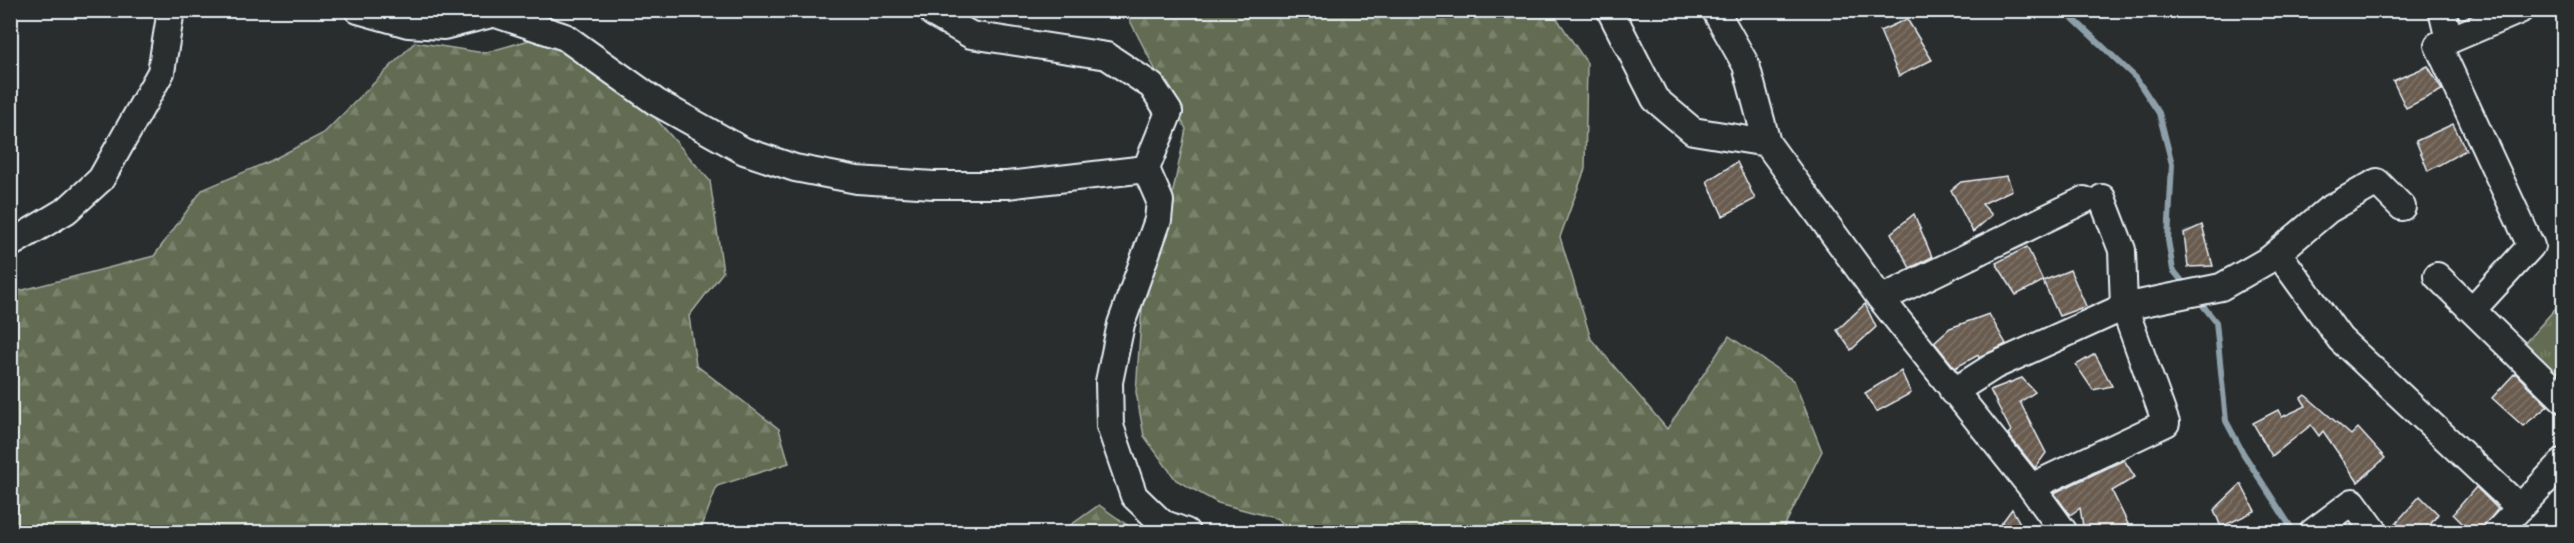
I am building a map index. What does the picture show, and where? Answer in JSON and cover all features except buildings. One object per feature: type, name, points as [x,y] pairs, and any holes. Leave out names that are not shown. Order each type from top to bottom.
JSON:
[{"type":"street","points":[[10,244],[67,210],[101,179],[161,72],[171,10]]},
{"type":"street","points":[[358,10],[408,24],[444,26],[488,12],[565,37],[656,102],[744,151],[795,168],[856,180],[934,186],[1007,185],[1146,169]]},
{"type":"street","points":[[933,10],[934,14],[971,34],[1107,56],[1152,86],[1169,112],[1146,169],[1160,201],[1159,210],[1121,324],[1109,382],[1110,426],[1134,496],[1162,523],[1186,532]]},
{"type":"street","points":[[1610,10],[1655,99],[1670,112],[1693,131],[1767,143]]},
{"type":"street","points":[[1715,10],[1746,65],[1767,143],[1881,299],[2031,487],[2064,532]]},
{"type":"street","points":[[2442,10],[2449,40]]},
{"type":"street","points":[[2473,309],[2531,246],[2438,45],[2520,10]]},
{"type":"street","points":[[1953,392],[1994,366],[2124,308],[2221,287],[2277,253],[2328,210],[2377,182],[2402,207]]},
{"type":"street","points":[[1881,299],[2093,199],[2122,250],[2124,308],[2166,423],[2031,487]]},
{"type":"street","points":[[2277,253],[2340,339],[2520,508]]},
{"type":"street","points":[[2438,276],[2564,400]]},
{"type":"street","points":[[2497,532],[2564,461]]},
{"type":"street","points":[[2313,532],[2353,502],[2375,532]]},
{"type":"green space","points":[[1125,11],[1552,11],[1587,63],[1585,169],[1560,237],[1591,339],[1667,429],[1729,336],[1794,381],[1822,451],[1784,527],[1788,532],[1471,532],[1467,525],[1439,532],[1292,532],[1278,519],[1218,503],[1176,480],[1144,436],[1136,392],[1142,307],[1171,201],[1186,129]]},
{"type":"green space","points":[[533,39],[583,57],[652,114],[710,181],[723,272],[689,316],[696,365],[779,429],[789,463],[717,486],[700,532],[11,532],[11,293],[154,256],[202,190],[270,161],[324,133],[415,42],[484,53]]},
{"type":"green space","points":[[2563,300],[2563,383],[2523,345]]},
{"type":"green space","points":[[1099,505],[1137,532],[1061,532]]},
{"type":"waterway","points":[[2064,10],[2136,78],[2159,113],[2172,164],[2168,240],[2173,270],[2186,286]]},
{"type":"waterway","points":[[2197,298],[2216,322],[2226,421],[2243,453],[2294,532]]}]
